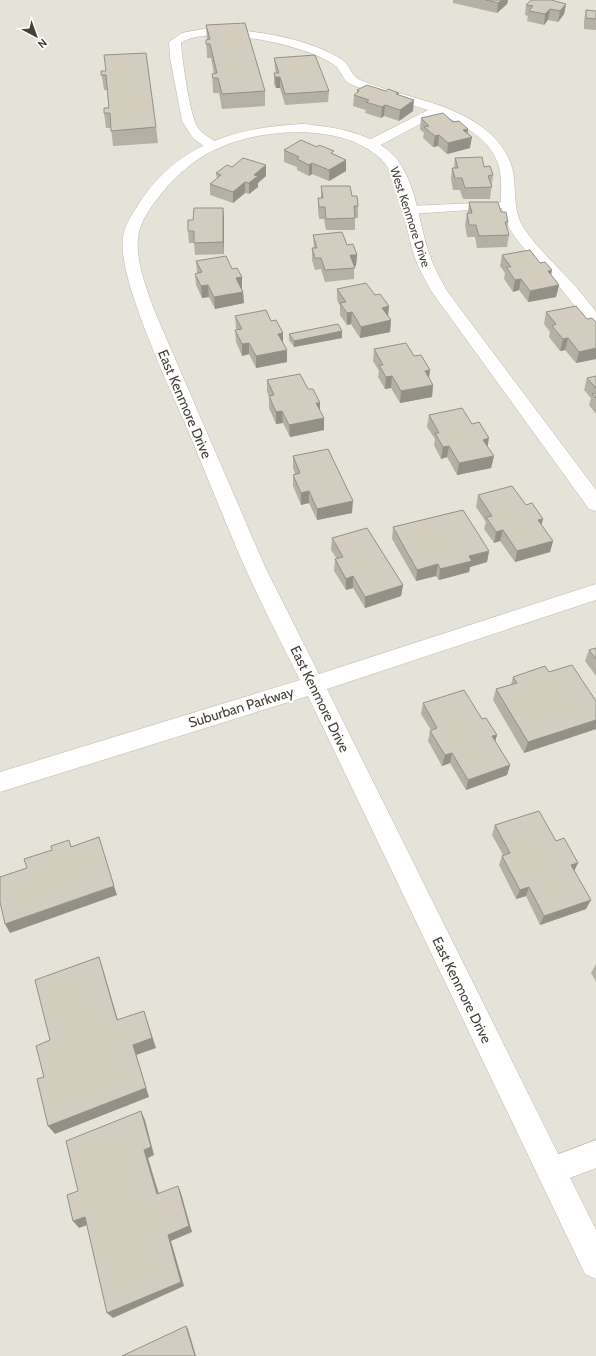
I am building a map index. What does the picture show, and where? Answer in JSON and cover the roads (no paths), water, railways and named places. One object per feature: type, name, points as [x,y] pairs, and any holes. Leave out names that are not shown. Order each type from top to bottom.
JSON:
[{"type":"street","name":"West Kenmore Drive","points":[[213,146],[241,136],[264,131],[288,129],[332,132],[347,135],[370,145],[389,157],[397,168],[418,243],[428,270],[440,292],[596,504]]},
{"type":"street","name":"East Kenmore Drive","points":[[213,146],[196,155],[170,175],[155,191],[141,211],[130,238],[136,279],[150,323],[255,567],[596,1263]]},
{"type":"street","name":"Suburban Parkway","points":[[0,782],[313,685],[596,592]]},
{"type":"lane","points":[[213,146],[201,139],[192,131],[188,121],[176,57],[176,42],[181,37],[193,33],[218,32],[256,36],[312,49],[340,64],[351,80],[371,89],[440,109],[458,117],[477,129],[492,144],[506,169],[508,205],[511,216],[518,230],[567,286],[596,323]]},
{"type":"lane","points":[[370,145],[440,109]]},
{"type":"lane","points":[[409,210],[508,205]]},
{"type":"lane","points":[[551,1171],[596,1154]]}]
